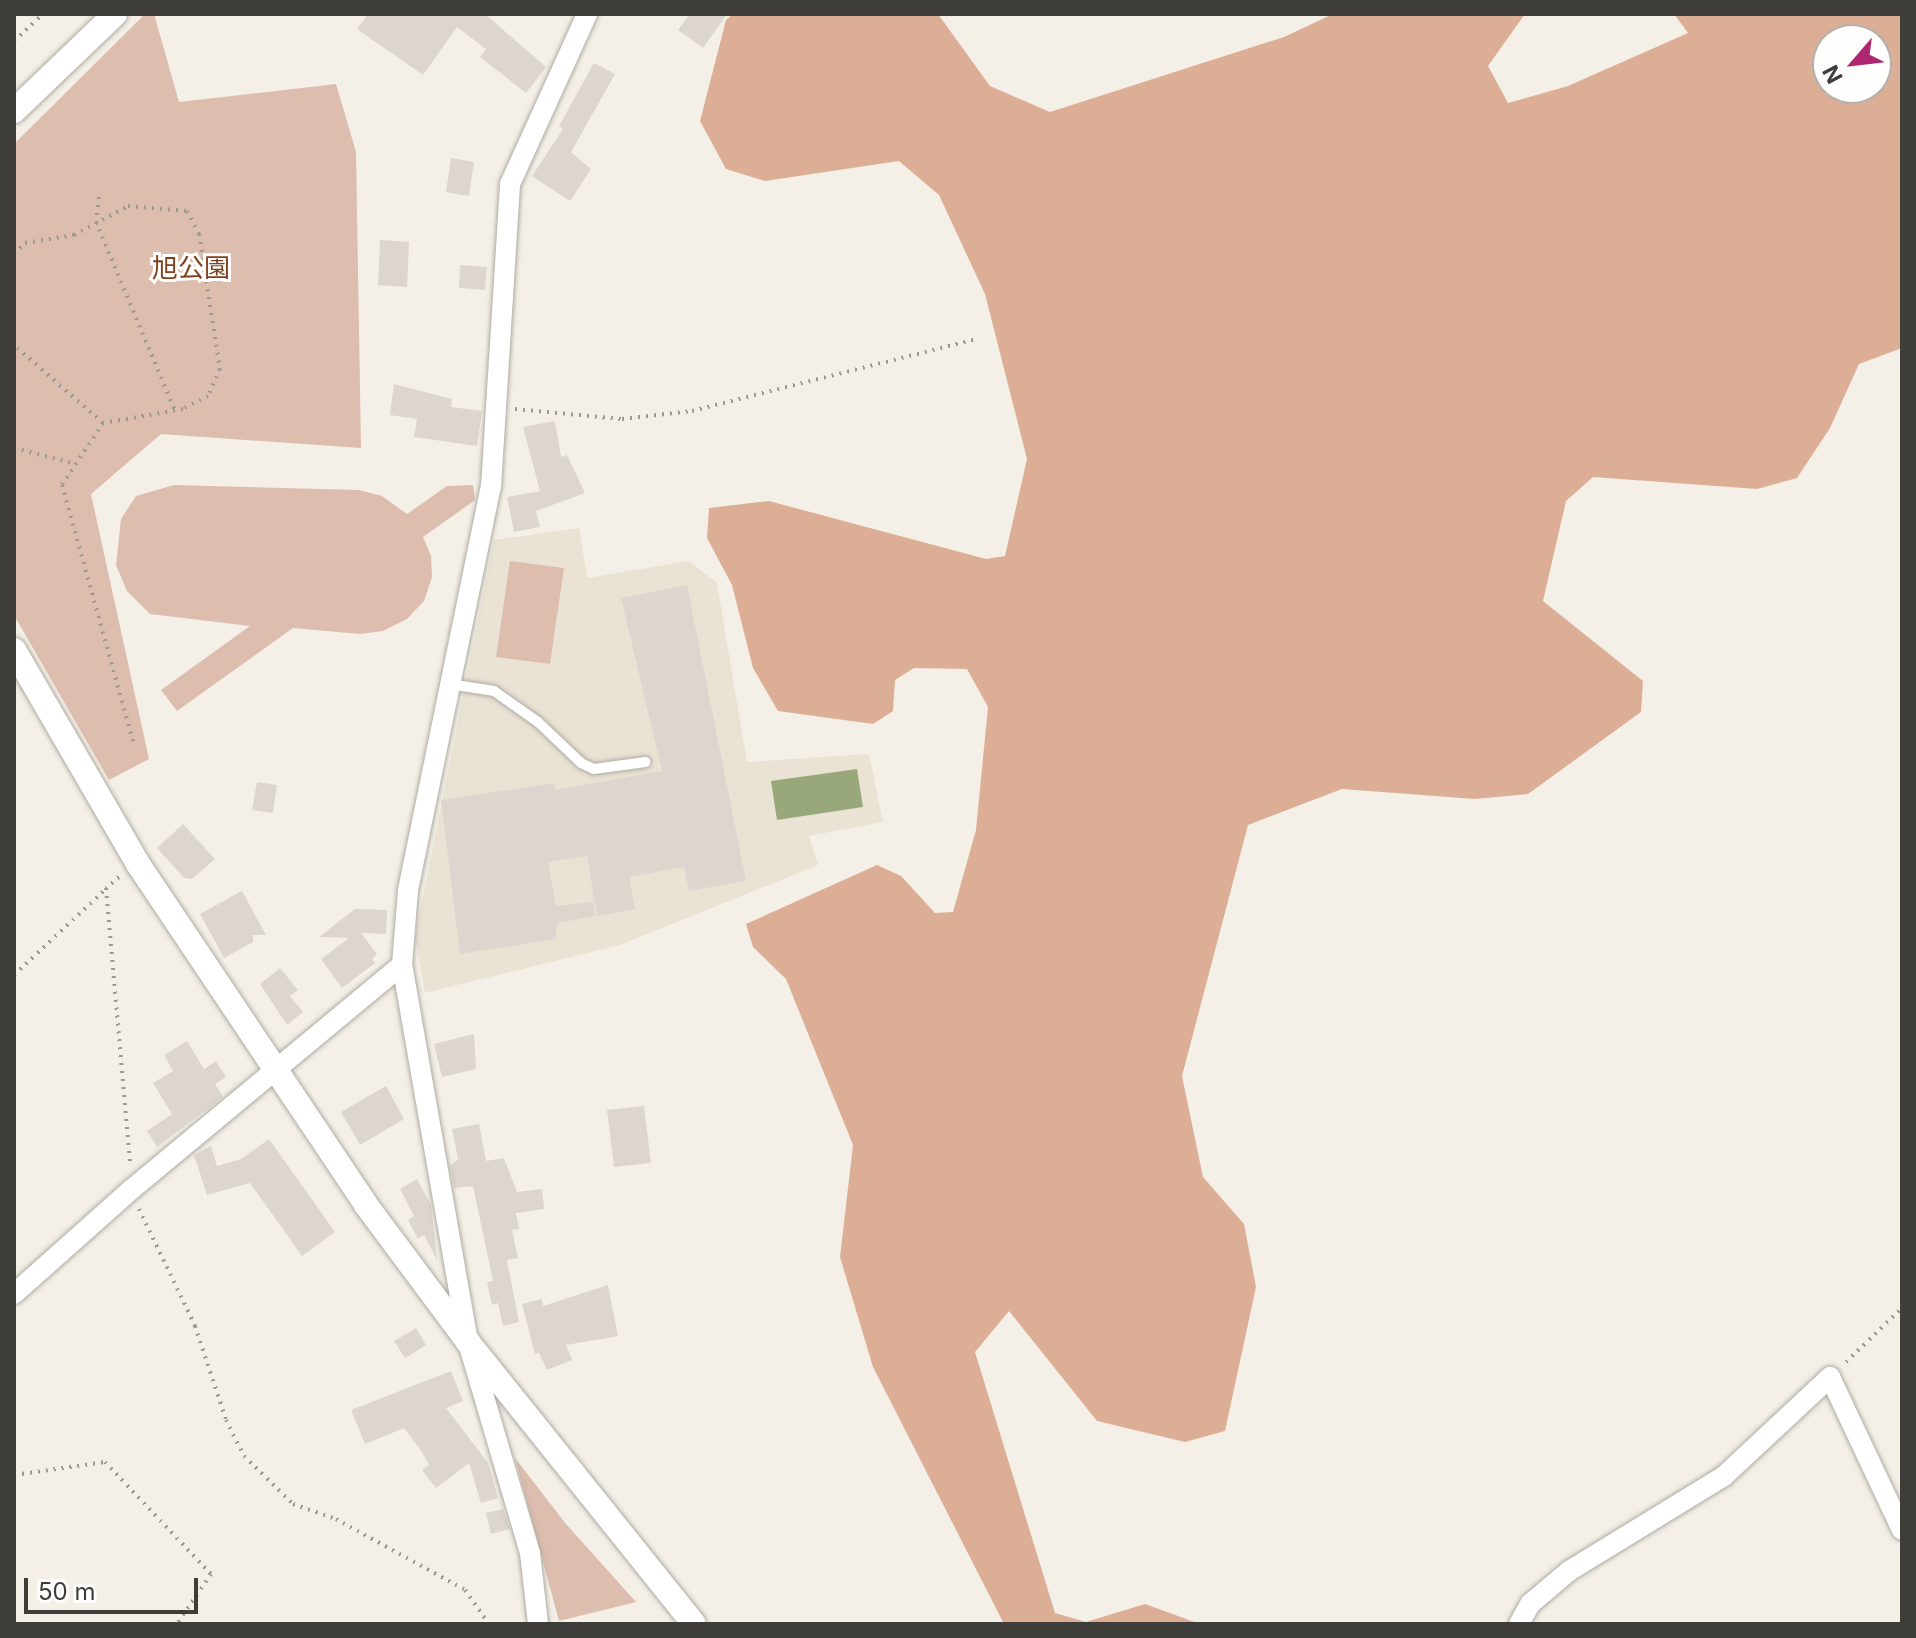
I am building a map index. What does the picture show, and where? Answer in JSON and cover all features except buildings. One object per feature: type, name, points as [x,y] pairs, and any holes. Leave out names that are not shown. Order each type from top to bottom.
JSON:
[{"type":"street","points":[[14,111],[115,14]]},
{"type":"street","points":[[538,1624],[530,1553],[493,1412],[468,1342],[402,965],[408,890],[491,487],[510,184],[587,14]]},
{"type":"street","points":[[14,650],[138,864],[274,1071],[468,1342],[694,1624]]},
{"type":"street","points":[[14,1294],[132,1189],[402,965]]},
{"type":"street","points":[[1519,1624],[1530,1604],[1569,1571],[1724,1476],[1830,1377],[1902,1530]]},
{"type":"lane","points":[[449,684],[494,691],[538,722],[581,763],[594,769],[646,762]]},
{"type":"path","points":[[14,41],[43,14]]},
{"type":"path","points":[[99,197],[96,222],[175,411]]},
{"type":"path","points":[[14,254],[25,243],[74,235],[128,206],[187,211],[199,234],[220,369],[208,396],[175,411],[103,423],[62,485],[133,741]]},
{"type":"path","points":[[497,409],[622,419],[692,411],[977,339]]},
{"type":"path","points":[[14,345],[103,423]]},
{"type":"path","points":[[14,448],[76,464]]},
{"type":"path","points":[[14,975],[106,888],[138,864]]},
{"type":"path","points":[[106,888],[132,1189],[148,1235],[195,1326],[226,1420],[244,1456],[293,1504],[336,1519],[465,1590],[489,1624]]},
{"type":"path","points":[[1830,1377],[1902,1308]]},
{"type":"path","points":[[14,1475],[105,1462],[211,1574],[177,1624]]},
{"type":"shaded area","points":[[733,14],[938,14],[990,86],[1050,112],[1284,37],[1333,14],[1525,14],[1488,66],[1508,103],[1568,86],[1688,33],[1674,14],[1902,14],[1902,348],[1859,364],[1830,428],[1797,478],[1757,489],[1593,477],[1566,501],[1543,601],[1643,681],[1641,712],[1528,794],[1475,799],[1342,789],[1248,825],[1182,1076],[1203,1177],[1244,1224],[1256,1287],[1225,1431],[1185,1442],[1097,1421],[1009,1311],[975,1352],[1055,1613],[1086,1622],[1145,1604],[1200,1624],[1004,1624],[873,1367],[840,1257],[853,1145],[786,979],[753,947],[746,924],[877,865],[901,876],[935,913],[953,912],[976,830],[988,707],[967,669],[914,668],[895,680],[893,711],[873,724],[778,711],[753,668],[732,585],[707,538],[709,508],[769,501],[986,559],[1005,556],[1027,459],[985,294],[939,195],[899,161],[765,181],[726,169],[700,121],[726,20]]},
{"type":"shaded area","points":[[579,528],[587,578],[689,561],[717,583],[747,762],[869,754],[883,822],[809,836],[818,865],[620,945],[425,993],[415,937],[494,540]]},
{"type":"shaded area","points":[[857,769],[863,807],[777,820],[771,781]]},
{"type":"green space","name":"旭公園","points":[[145,14],[154,14],[179,102],[336,84],[356,152],[361,448],[161,434],[91,494],[149,759],[109,780],[14,615],[14,144]]},
{"type":"green space","points":[[174,485],[359,490],[382,496],[407,514],[447,486],[473,485],[475,500],[423,537],[431,556],[432,577],[424,601],[407,619],[383,631],[360,634],[293,628],[177,711],[161,690],[250,626],[150,614],[127,591],[116,565],[121,519],[136,496]]},
{"type":"green space","points":[[510,561],[564,568],[550,664],[496,657]]},
{"type":"green space","points":[[515,1458],[566,1524],[636,1602],[559,1621]]}]
